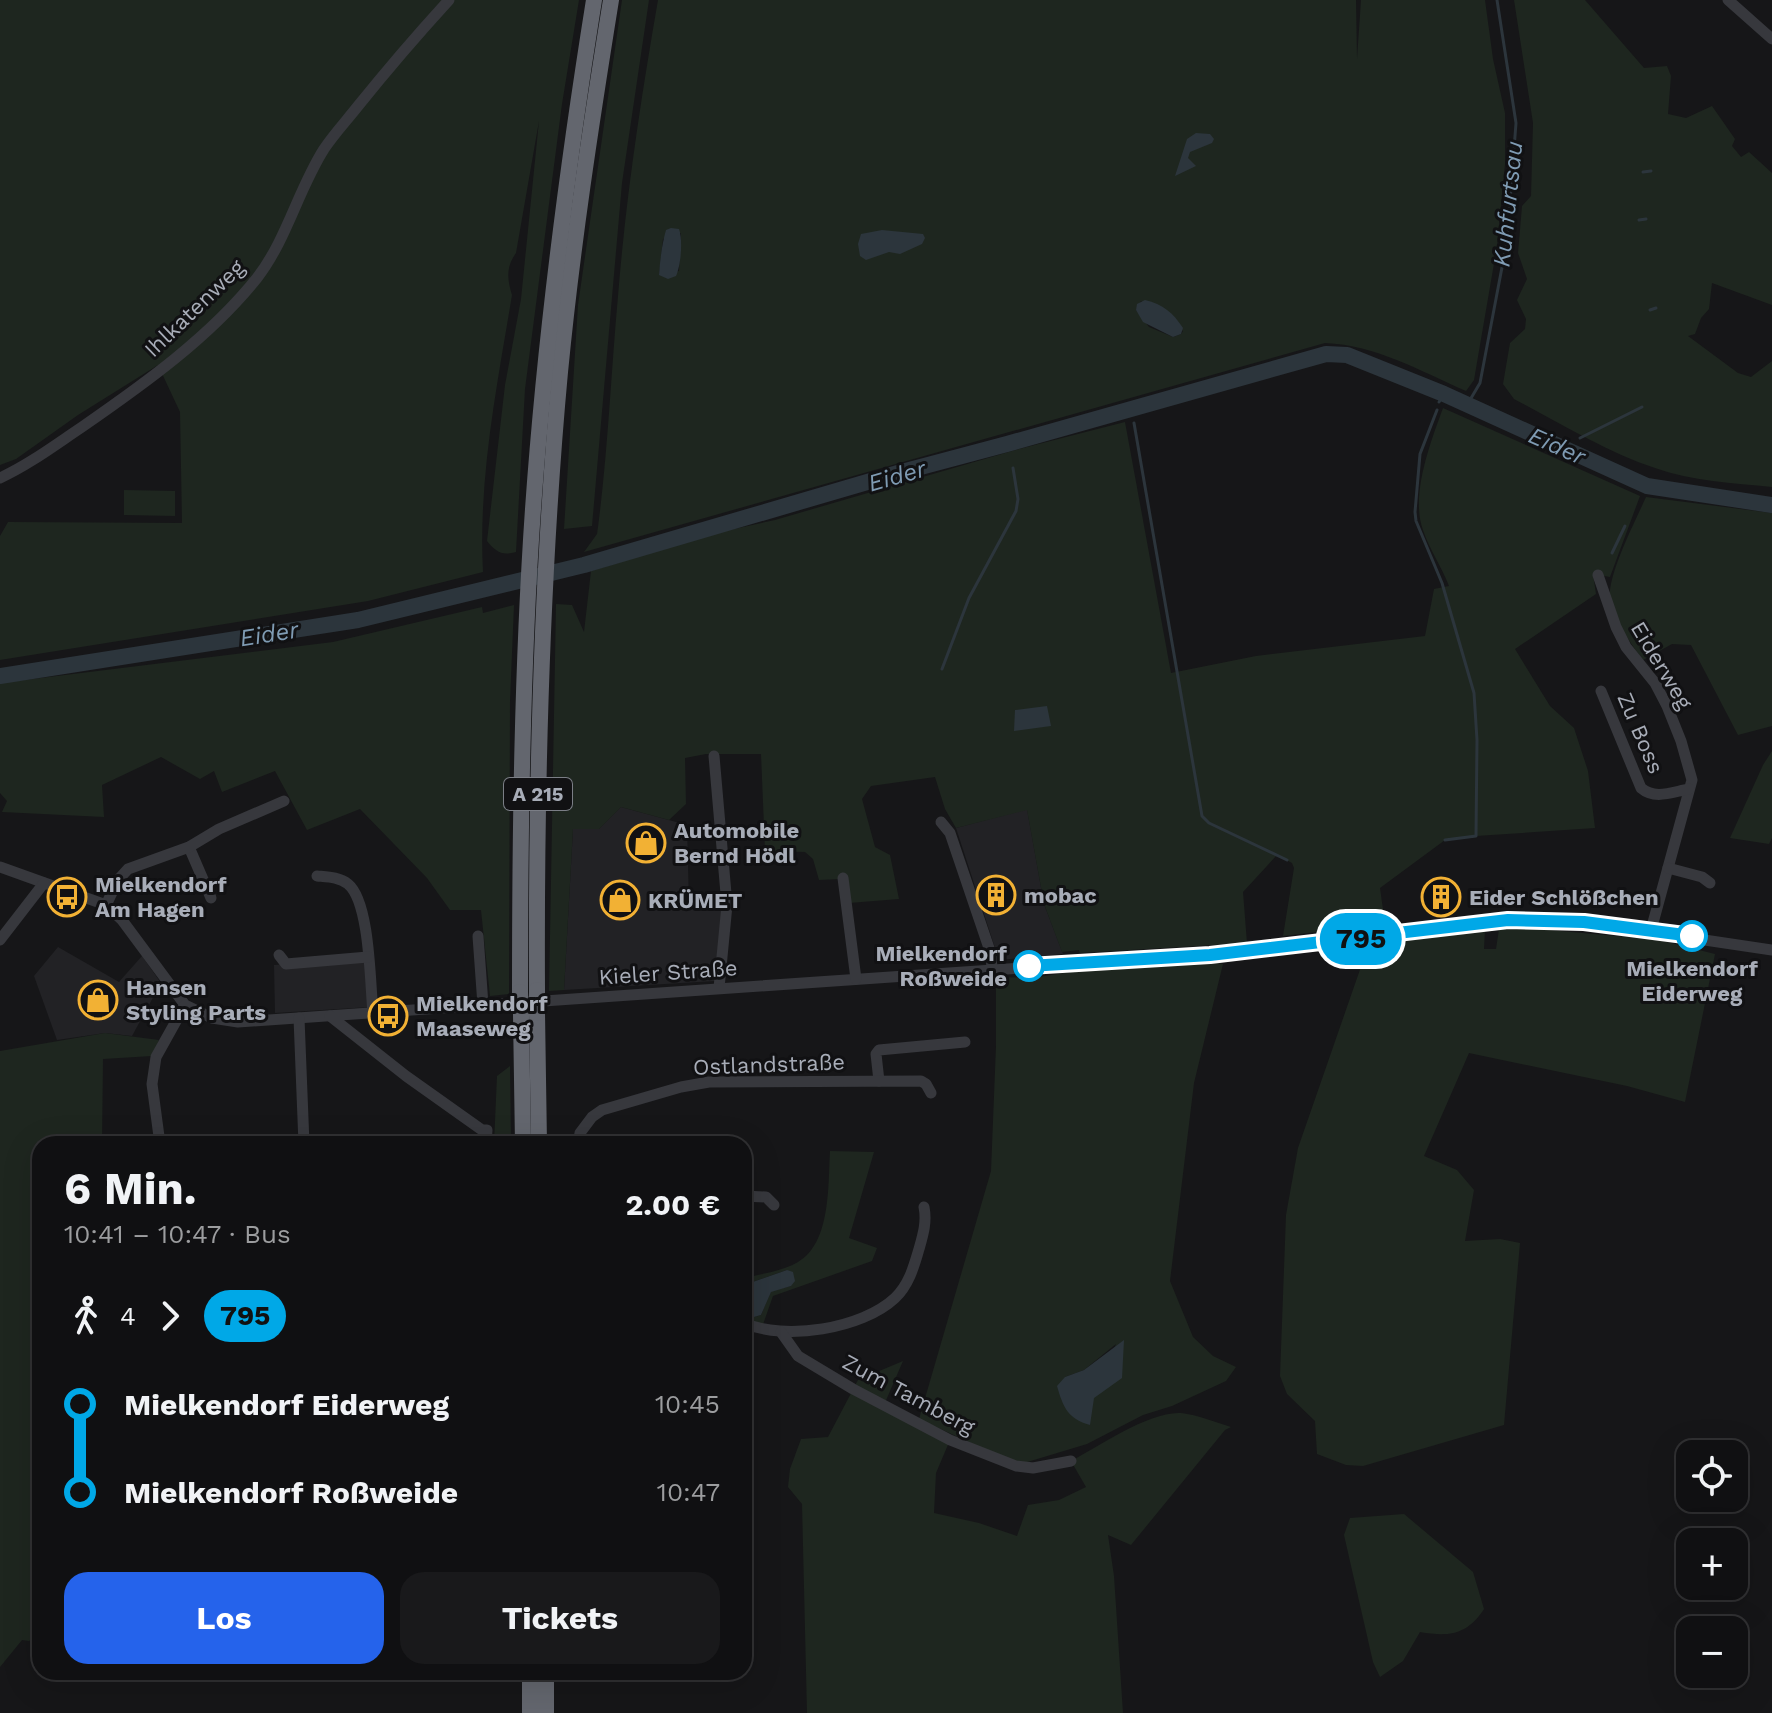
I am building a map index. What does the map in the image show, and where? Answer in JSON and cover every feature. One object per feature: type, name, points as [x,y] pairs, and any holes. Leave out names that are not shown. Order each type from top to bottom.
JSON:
[{"type":"highway","name":"A 215","points":[[523,1136],[529,991],[521,763],[527,603],[544,371],[555,271],[594,0]]},
{"type":"highway","name":"A 215","points":[[529,991],[547,550],[568,302],[590,128],[611,0]]},
{"type":"highway","name":"A 215","points":[[529,1014],[538,1136]]},
{"type":"highway","points":[[530,1680],[530,1713]]},
{"type":"highway","points":[[546,1680],[546,1713]]},
{"type":"street","name":"Ihlkatenweg","points":[[0,478],[24,466],[115,404],[188,346],[240,296],[258,276],[282,236],[325,147],[399,55],[449,0]]},
{"type":"street","points":[[1728,0],[1772,39]]},
{"type":"street","name":"Eiderweg","points":[[1598,575],[1626,647],[1655,683],[1681,741],[1692,780],[1651,930]]},
{"type":"street","name":"Zu Boss","points":[[1601,691],[1641,788],[1648,794],[1657,795],[1689,789]]},
{"type":"street","points":[[714,756],[727,905],[719,988]]},
{"type":"street","points":[[106,905],[118,880],[128,869],[189,847],[219,829],[284,801]]},
{"type":"street","points":[[941,822],[950,833],[991,954],[992,969]]},
{"type":"street","points":[[189,847],[211,898]]},
{"type":"street","points":[[0,867],[106,905],[122,920],[185,1005],[156,1057],[152,1084],[159,1136]]},
{"type":"street","points":[[1668,868],[1702,877],[1710,883]]},
{"type":"street","points":[[317,876],[346,882],[355,891],[364,918],[370,1013]]},
{"type":"street","points":[[843,878],[856,979]]},
{"type":"street","points":[[0,940],[44,883]]},
{"type":"street","name":"Kieler Straße","points":[[185,1005],[212,1018],[238,1022],[1210,955],[1508,920],[1584,922],[1772,950]]},
{"type":"street","points":[[478,936],[483,1005]]},
{"type":"street","points":[[279,955],[286,964],[368,957]]},
{"type":"street","points":[[330,1016],[406,1076],[482,1130],[487,1130],[487,1136]]},
{"type":"street","points":[[299,1018],[304,1136]]},
{"type":"street","points":[[879,1081],[876,1054],[879,1050],[965,1042]]},
{"type":"street","name":"Ostlandstraße","points":[[579,1136],[602,1110],[709,1082],[921,1081],[931,1093]]},
{"type":"street","points":[[752,1196],[766,1197],[774,1205]]},
{"type":"street","points":[[752,1326],[781,1332],[808,1331],[856,1319],[883,1307],[897,1297],[907,1283],[925,1229],[924,1207]]},
{"type":"street","name":"Zum Tamberg","points":[[781,1332],[798,1356],[950,1440],[1016,1466],[1033,1468],[1071,1461]]},
{"type":"shaded area","points":[[0,0],[579,0],[562,104],[525,389],[516,552],[500,552],[487,541],[505,385],[521,299],[539,121],[516,253],[508,273],[512,295],[495,398],[483,502],[483,572],[368,601],[0,660],[0,536],[8,522],[182,523],[180,412],[158,365],[78,415],[16,459],[0,465]]},
{"type":"shaded area","points":[[622,0],[649,0],[622,183],[592,526],[564,529],[578,305]]},
{"type":"shaded area","points":[[658,0],[1356,0],[1357,59],[1361,0],[1485,0],[1493,59],[1505,113],[1505,164],[1497,246],[1474,380],[1466,391],[1380,354],[1325,343],[584,552],[597,534],[598,527],[625,221]],"holes":[[[681,233],[679,271],[659,275],[663,239]],[[1141,301],[1183,331],[1181,334],[1173,337],[1149,327],[1136,310]]]},
{"type":"shaded area","points":[[1514,0],[1585,0],[1644,68],[1667,66],[1671,76],[1668,114],[1686,118],[1712,106],[1735,139],[1732,146],[1741,157],[1749,152],[1772,173],[1772,305],[1712,283],[1709,309],[1701,318],[1695,334],[1688,336],[1738,373],[1751,377],[1772,361],[1772,487],[1698,479],[1637,461],[1514,399],[1503,384],[1510,343],[1525,329],[1526,319],[1517,300],[1527,279],[1518,253],[1522,206],[1531,196],[1533,123]]},
{"type":"shaded area","points":[[1196,133],[1210,134],[1214,139],[1212,143],[1190,152],[1188,158],[1196,166],[1175,176],[1187,139]]},
{"type":"shaded area","points":[[679,229],[681,252],[676,276],[668,279],[659,275],[666,230]]},
{"type":"shaded area","points":[[882,230],[923,234],[925,238],[922,244],[900,254],[889,252],[866,260],[860,256],[858,244],[861,234]]},
{"type":"shaded area","points":[[1145,300],[1171,314],[1183,328],[1181,334],[1173,337],[1143,322],[1136,310],[1137,304]]},
{"type":"shaded area","points":[[1443,408],[1640,496],[1610,577],[1593,574],[1596,594],[1515,649],[1550,706],[1574,728],[1588,771],[1595,828],[1445,840],[1380,888],[1385,924],[1283,936],[1294,868],[1292,863],[1277,855],[1243,892],[1247,943],[1062,952],[1044,904],[1027,810],[956,828],[945,809],[935,777],[871,786],[862,799],[875,847],[890,855],[899,899],[849,903],[840,879],[819,880],[813,859],[805,852],[765,851],[761,754],[706,754],[685,758],[686,804],[669,820],[621,807],[599,829],[573,829],[564,990],[549,991],[556,604],[572,605],[584,632],[591,571],[720,532],[775,520],[1019,449],[1125,422],[1171,673],[1256,656],[1425,636],[1434,589],[1449,586],[1423,530],[1419,501],[1424,468]]},
{"type":"shaded area","points":[[124,490],[175,491],[175,516],[124,515]]},
{"type":"shaded area","points":[[1646,497],[1772,513],[1772,726],[1738,735],[1691,645],[1672,644],[1643,660],[1618,623],[1610,589],[1623,548]]},
{"type":"shaded area","points":[[514,605],[510,701],[509,994],[490,996],[481,910],[450,910],[427,878],[360,809],[307,830],[275,771],[222,792],[214,771],[200,779],[161,757],[102,785],[104,817],[2,812],[7,801],[0,793],[0,683],[333,642],[482,607],[483,613]]},
{"type":"shaded area","points":[[1047,706],[1051,726],[1014,731],[1015,710]]},
{"type":"shaded area","points":[[1772,751],[1772,838],[1769,844],[1730,838],[1763,765]]},
{"type":"shaded area","points":[[621,807],[687,825],[689,905],[725,906],[715,981],[564,990],[573,829],[599,829]]},
{"type":"shaded area","points":[[1027,809],[1044,904],[1063,954],[999,960],[956,828]]},
{"type":"shaded area","points":[[1528,928],[1659,940],[1715,954],[1685,1102],[1627,1086],[1469,1053],[1424,1156],[1457,1170],[1474,1190],[1465,1241],[1500,1239],[1520,1243],[1504,1425],[1363,1466],[1346,1465],[1317,1454],[1315,1421],[1287,1394],[1280,1376],[1286,1215],[1298,1148],[1364,958],[1364,948],[1485,929],[1484,949],[1496,949],[1499,929]]},
{"type":"shaded area","points":[[58,947],[119,982],[142,956],[161,983],[132,1036],[105,1033],[57,1040],[34,976]]},
{"type":"shaded area","points":[[365,959],[371,1007],[275,1013],[274,965]]},
{"type":"shaded area","points":[[1210,962],[1223,964],[1194,1083],[1170,1281],[1193,1337],[1213,1356],[1236,1367],[1226,1381],[1172,1406],[1143,1415],[1087,1444],[1024,1463],[1012,1462],[919,1419],[991,1171],[996,977],[1033,978],[1069,972]],"holes":[[[1116,1344],[1094,1397],[1065,1377],[1084,1370]]]},
{"type":"shaded area","points":[[105,1033],[159,1040],[152,1056],[103,1059],[102,1136],[32,1136],[32,1639],[22,1640],[0,1667],[0,1051]]},
{"type":"shaded area","points":[[510,1066],[511,1136],[494,1136],[497,1076]]},
{"type":"shaded area","points":[[830,1151],[874,1152],[849,1238],[877,1248],[872,1261],[773,1296],[761,1330],[752,1326],[752,1316],[761,1315],[771,1291],[791,1286],[787,1270],[752,1282],[752,1276],[792,1265],[809,1253],[822,1227],[828,1196]]},
{"type":"shaded area","points":[[787,1270],[793,1272],[795,1281],[791,1286],[771,1292],[761,1315],[754,1317],[752,1282]]},
{"type":"shaded area","points":[[1124,1340],[1122,1378],[1094,1398],[1090,1425],[1071,1416],[1057,1386],[1065,1377],[1084,1370]]},
{"type":"shaded area","points":[[903,1361],[884,1405],[950,1440],[936,1473],[934,1513],[1017,1536],[1028,1505],[1059,1500],[1086,1487],[1071,1461],[1125,1431],[1155,1418],[1181,1413],[1231,1427],[1225,1430],[1131,1545],[1108,1535],[1114,1576],[1123,1713],[807,1713],[802,1504],[788,1487],[790,1469],[801,1439],[828,1437],[858,1380]]},
{"type":"shaded area","points":[[1404,1514],[1473,1572],[1484,1609],[1471,1624],[1456,1632],[1420,1632],[1403,1661],[1380,1677],[1373,1662],[1344,1535],[1350,1518]]},
{"type":"waterway","name":"Kuhfurtsau","points":[[1467,405],[1480,383],[1507,241],[1516,123],[1497,0]]},
{"type":"waterway","points":[[1643,172],[1651,171]]},
{"type":"waterway","points":[[1639,220],[1646,219]]},
{"type":"waterway","points":[[1650,310],[1656,308]]},
{"type":"waterway","name":"Eider","points":[[0,676],[358,620],[584,565],[898,473],[1326,354],[1347,355],[1444,394],[1647,486],[1772,505]]},
{"type":"waterway","points":[[1439,402],[1444,394]]},
{"type":"waterway","points":[[1580,438],[1642,407]]},
{"type":"waterway","points":[[1437,410],[1420,454],[1416,521],[1442,583],[1474,693],[1477,740],[1476,836],[1445,840]]},
{"type":"waterway","points":[[1134,423],[1202,816],[1209,823],[1287,860]]},
{"type":"waterway","points":[[942,669],[969,598],[1016,511],[1018,499],[1013,468]]},
{"type":"waterway","points":[[1612,553],[1625,526]]},
{"type":"bus line","name":"795","points":[[1029,966],[1210,955],[1508,920],[1584,922],[1692,936]]},
{"type":"place","name":"Automobile Bernd Hödl","points":[[646,843]]},
{"type":"place","name":"mobac","points":[[996,895]]},
{"type":"place","name":"Mielkendorf Am Hagen","points":[[67,897]]},
{"type":"place","name":"Eider Schlößchen","points":[[1441,897]]},
{"type":"place","name":"KRÜMET","points":[[620,900]]},
{"type":"place","name":"Mielkendorf Eiderweg","points":[[1692,936]]},
{"type":"place","name":"Mielkendorf Roßweide","points":[[1029,966]]},
{"type":"place","name":"Hansen Styling Parts","points":[[98,1000]]},
{"type":"place","name":"Mielkendorf Maaseweg","points":[[388,1016]]}]
